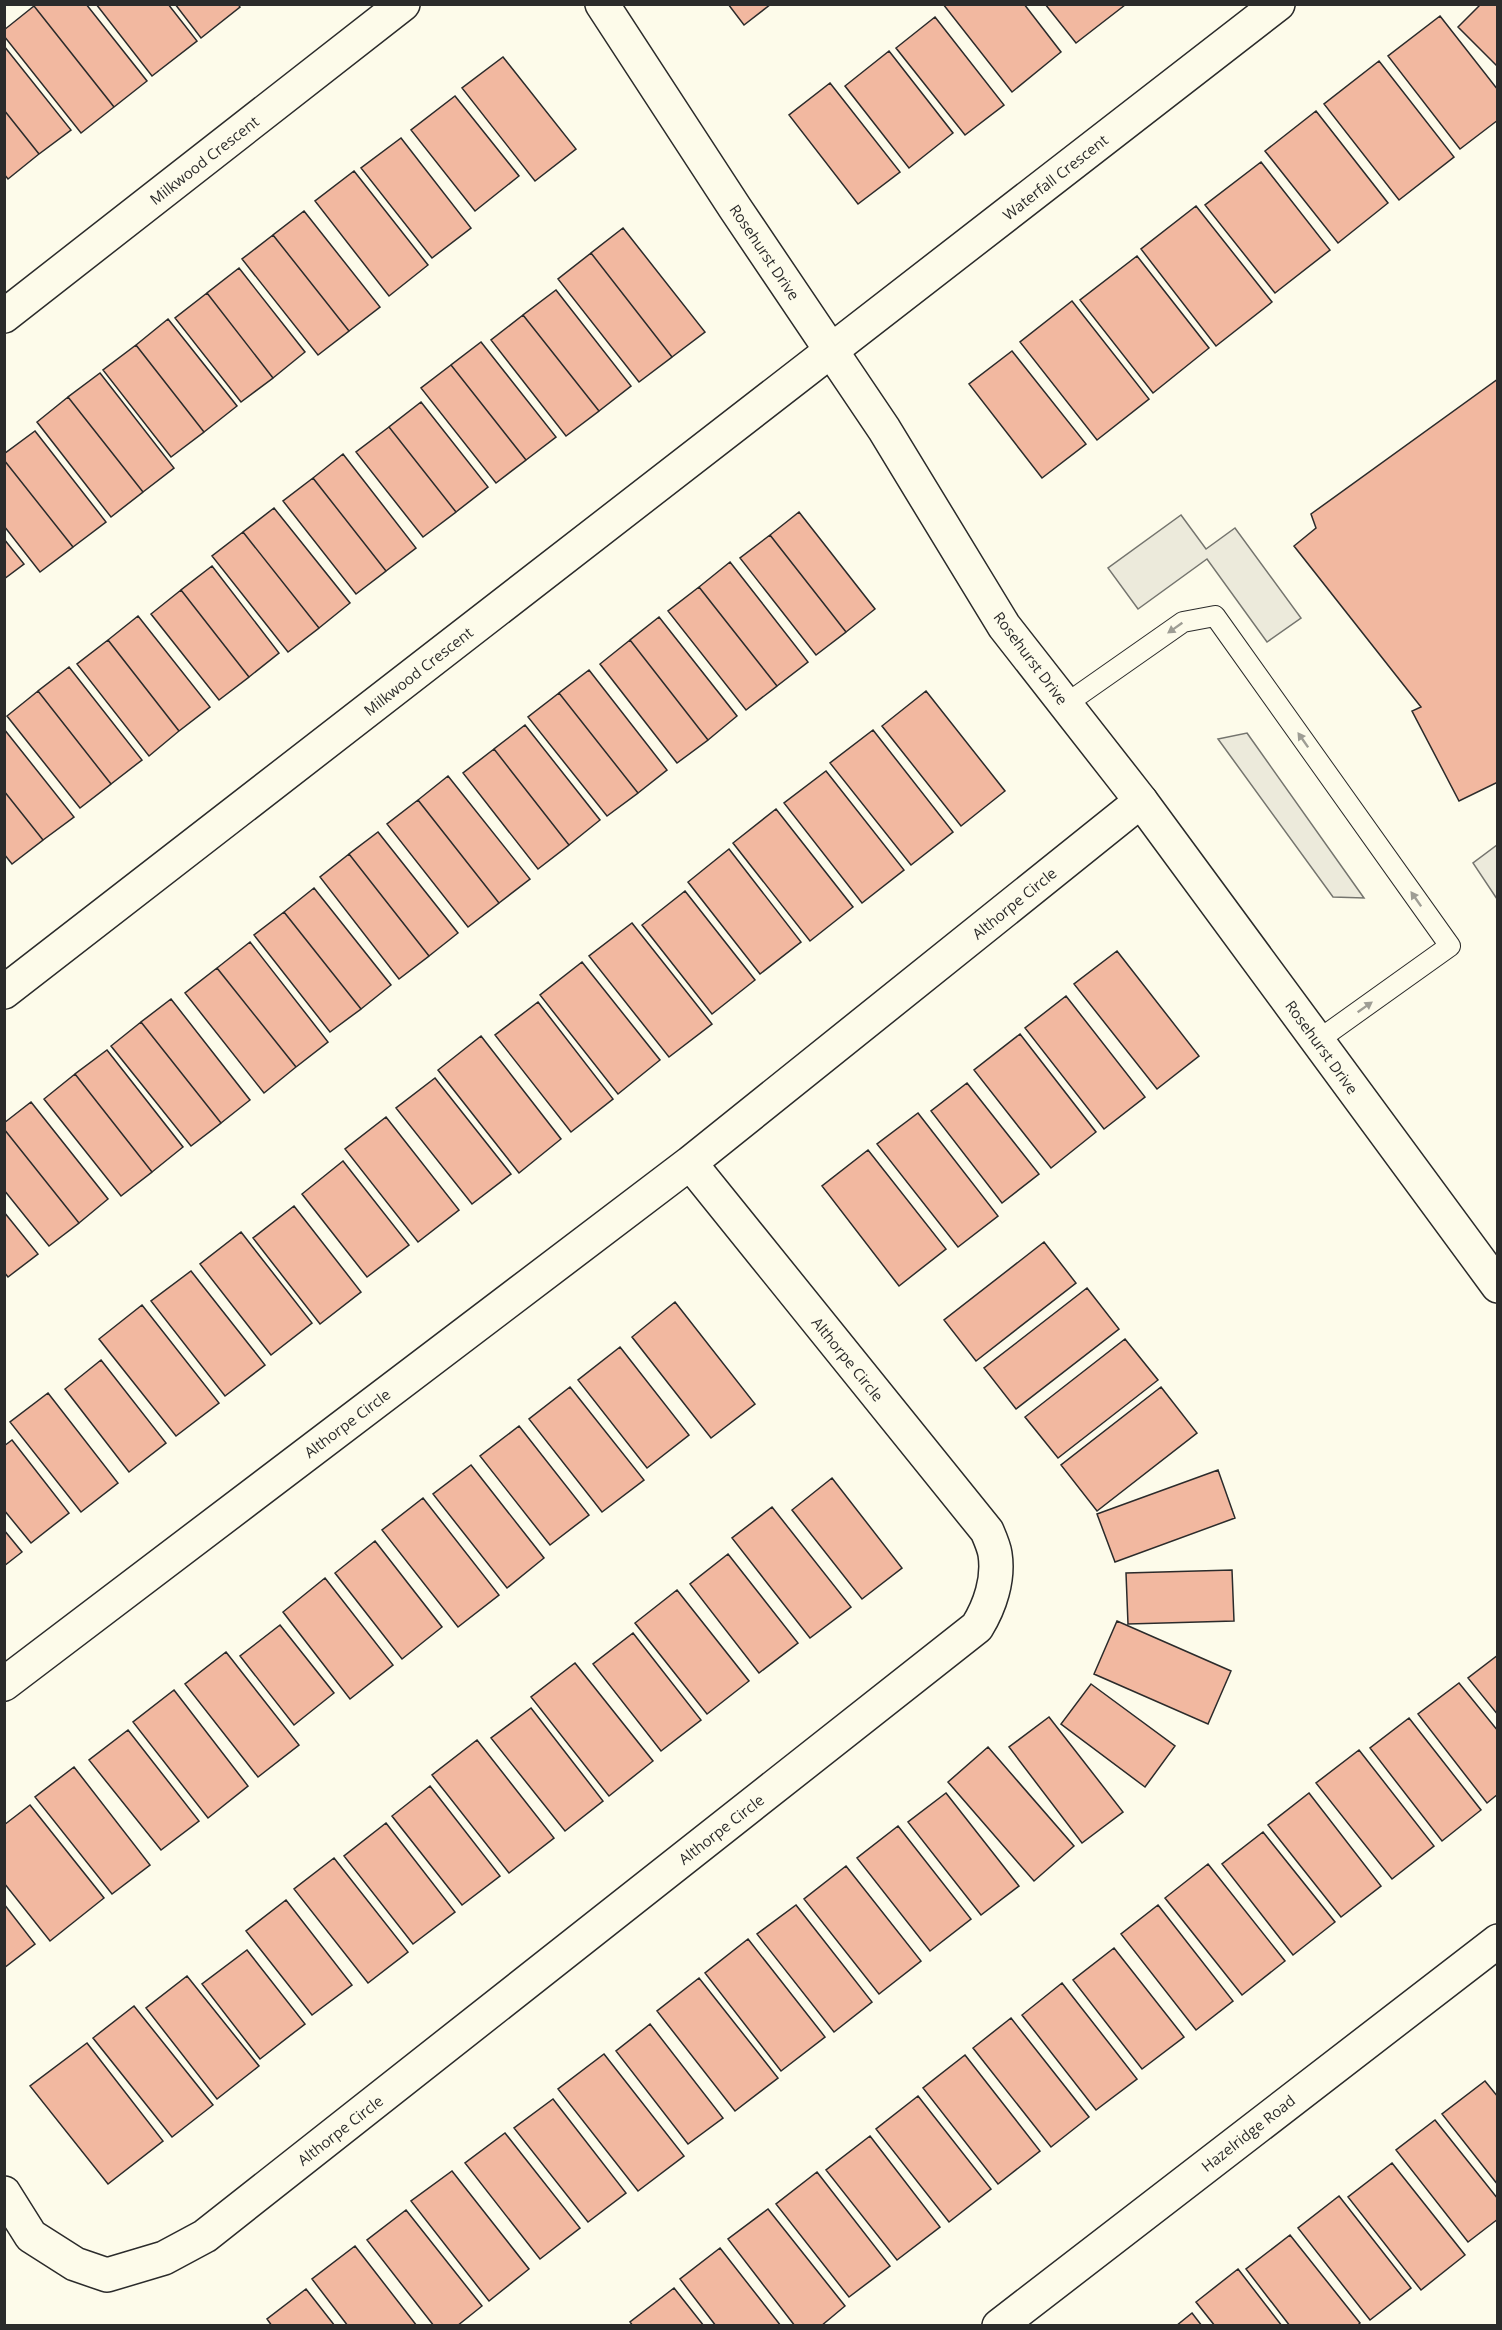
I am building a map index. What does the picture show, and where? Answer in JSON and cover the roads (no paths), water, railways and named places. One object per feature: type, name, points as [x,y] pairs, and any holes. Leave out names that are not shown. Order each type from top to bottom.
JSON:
[{"type":"street","name":"Milkwood Crescent","points":[[4,316],[403,4]]},
{"type":"street","name":"Rosehurst Drive","points":[[602,4],[735,208],[884,429],[1004,626],[1141,801],[1497,1286]]},
{"type":"street","name":"Waterfall Crescent","points":[[831,350],[1278,4]]},
{"type":"street","name":"Milkwood Crescent","points":[[4,992],[831,350]]},
{"type":"street","name":"Althorpe Circle","points":[[4,1684],[690,1163],[1141,801]]},
{"type":"street","name":"Althorpe Circle","points":[[4,2193],[31,2236],[75,2264],[107,2275],[164,2258],[205,2236],[977,1627],[987,1610],[995,1579],[995,1553],[987,1531],[690,1163]]},
{"type":"street","name":"Hazelridge Road","points":[[999,2325],[1497,1941]]},
{"type":"lane","points":[[1066,704],[1183,622],[1215,616],[1450,946],[1317,1041]]}]
